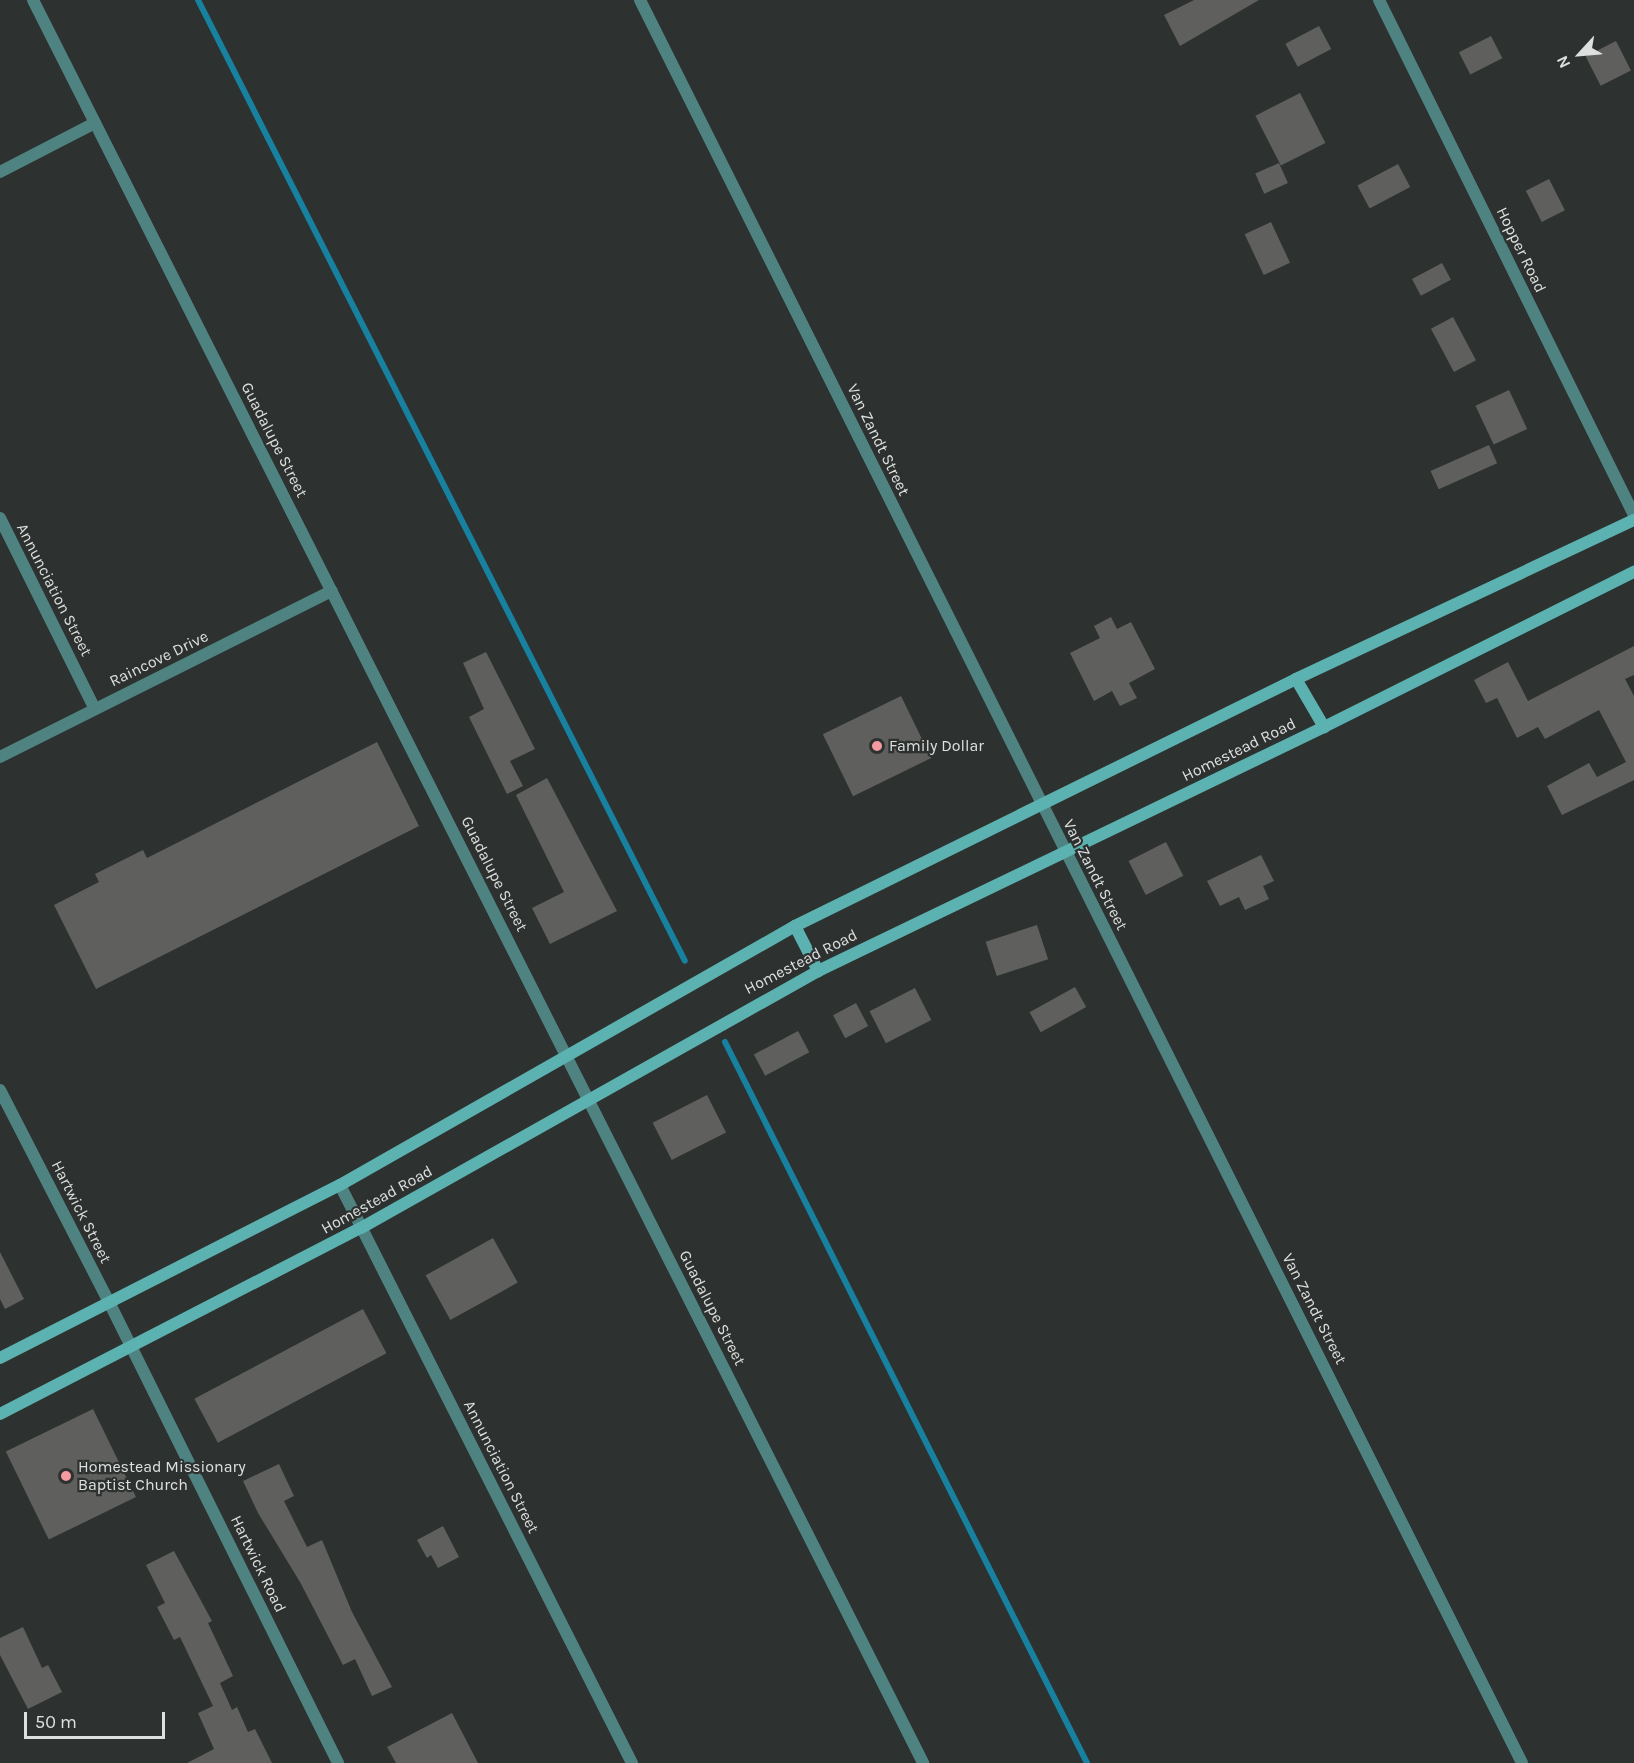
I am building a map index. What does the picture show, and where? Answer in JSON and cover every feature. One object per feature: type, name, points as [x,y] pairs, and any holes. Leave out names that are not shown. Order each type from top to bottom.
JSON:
[{"type":"main road","name":"Homestead Road","points":[[0,1358],[340,1185],[795,926],[1296,679],[1634,520]]},
{"type":"main road","name":"Homestead Road","points":[[0,1414],[133,1348],[362,1228],[818,971],[1065,854],[1634,572]]},
{"type":"main road","points":[[1296,679],[1324,727]]},
{"type":"main road","points":[[795,926],[818,971]]},
{"type":"street","name":"Guadalupe Street","points":[[33,0],[922,1763]]},
{"type":"street","name":"Van Zandt Street","points":[[640,0],[1065,854],[1522,1763]]},
{"type":"street","name":"Hopper Road","points":[[1379,0],[1634,515]]},
{"type":"street","points":[[0,172],[95,123]]},
{"type":"street","name":"Annunciation Street","points":[[0,518],[95,709]]},
{"type":"street","name":"Raincove Drive","points":[[0,757],[332,591]]},
{"type":"street","name":"Hartwick Street","points":[[0,1090],[133,1348]]},
{"type":"street","name":"Annunciation Street","points":[[340,1185],[632,1763]]},
{"type":"street","name":"Hartwick Road","points":[[133,1348],[338,1763]]},
{"type":"building","points":[[1194,0],[1259,0],[1180,46],[1164,15]]},
{"type":"building","points":[[1319,26],[1331,49],[1298,67],[1285,44]]},
{"type":"building","points":[[1491,36],[1502,58],[1470,75],[1459,52]]},
{"type":"building","points":[[1616,41],[1631,70],[1601,86],[1586,56]]},
{"type":"building","points":[[1300,93],[1325,143],[1281,166],[1255,116]]},
{"type":"building","points":[[1279,163],[1288,183],[1264,194],[1255,174]]},
{"type":"building","points":[[1398,164],[1410,187],[1370,209],[1357,186]]},
{"type":"building","points":[[1549,179],[1565,210],[1542,222],[1526,191]]},
{"type":"building","points":[[1271,222],[1290,263],[1264,275],[1245,234]]},
{"type":"building","points":[[1442,263],[1451,280],[1421,296],[1412,279]]},
{"type":"building","points":[[1453,317],[1476,360],[1454,372],[1431,329]]},
{"type":"building","points":[[1509,390],[1527,429],[1494,445],[1475,406]]},
{"type":"building","points":[[1489,445],[1497,463],[1439,489],[1431,471]]},
{"type":"building","points":[[1111,617],[1117,629],[1131,622],[1155,669],[1129,683],[1137,698],[1120,706],[1112,691],[1094,701],[1070,653],[1100,638],[1094,626]]},
{"type":"building","points":[[1634,646],[1634,675],[1625,679],[1634,696],[1634,780],[1562,815],[1547,786],[1589,763],[1597,777],[1626,762],[1599,710],[1545,739],[1538,727],[1517,738],[1497,698],[1486,703],[1474,680],[1508,662],[1528,701]]},
{"type":"building","points":[[486,652],[535,749],[510,761],[523,786],[507,794],[469,717],[484,709],[463,663]]},
{"type":"building","name":"Family Dollar","points":[[901,696],[931,758],[853,796],[823,734]]},
{"type":"building","points":[[377,742],[419,826],[96,989],[54,905],[99,882],[95,874],[143,850],[147,858]]},
{"type":"building","points":[[547,778],[617,911],[550,944],[532,908],[564,892],[516,795]]},
{"type":"building","points":[[1166,842],[1183,876],[1146,895],[1129,861]]},
{"type":"building","points":[[1261,855],[1274,881],[1263,886],[1269,899],[1245,910],[1239,897],[1220,906],[1207,881]]},
{"type":"building","points":[[1037,925],[1048,959],[997,976],[986,942]]},
{"type":"building","points":[[1075,987],[1086,1007],[1041,1032],[1030,1012]]},
{"type":"building","points":[[915,988],[931,1020],[886,1043],[870,1011]]},
{"type":"building","points":[[856,1003],[868,1026],[845,1038],[833,1015]]},
{"type":"building","points":[[798,1031],[809,1052],[765,1076],[754,1054]]},
{"type":"building","points":[[707,1095],[726,1132],[672,1160],[653,1123]]},
{"type":"building","points":[[493,1238],[518,1283],[450,1320],[426,1275]]},
{"type":"building","points":[[0,1252],[24,1299],[5,1309],[0,1299]]},
{"type":"building","points":[[363,1309],[386,1353],[218,1443],[194,1399]]},
{"type":"building","points":[[93,1409],[136,1497],[49,1540],[6,1452]]},
{"type":"building","points":[[279,1464],[294,1496],[284,1501],[307,1547],[322,1540],[352,1612],[392,1687],[372,1696],[355,1659],[343,1665],[300,1582],[258,1513],[243,1481]]},
{"type":"building","points":[[443,1526],[459,1557],[438,1568],[431,1555],[427,1558],[417,1540]]},
{"type":"building","points":[[174,1551],[212,1621],[208,1623],[233,1676],[220,1683],[232,1710],[237,1707],[248,1732],[255,1729],[272,1763],[187,1763],[214,1749],[198,1713],[213,1706],[180,1637],[174,1640],[157,1607],[165,1603],[146,1565]]},
{"type":"building","points":[[23,1627],[42,1668],[48,1665],[62,1692],[28,1709],[0,1655],[0,1638]]},
{"type":"building","points":[[452,1713],[478,1763],[396,1763],[387,1747]]},
{"type":"waterway","points":[[198,0],[685,961]]},
{"type":"waterway","points":[[725,1042],[1087,1763]]},
{"type":"place","name":"Family Dollar","points":[[877,746]]},
{"type":"place","name":"Homestead Missionary Baptist Church","points":[[66,1476]]}]
